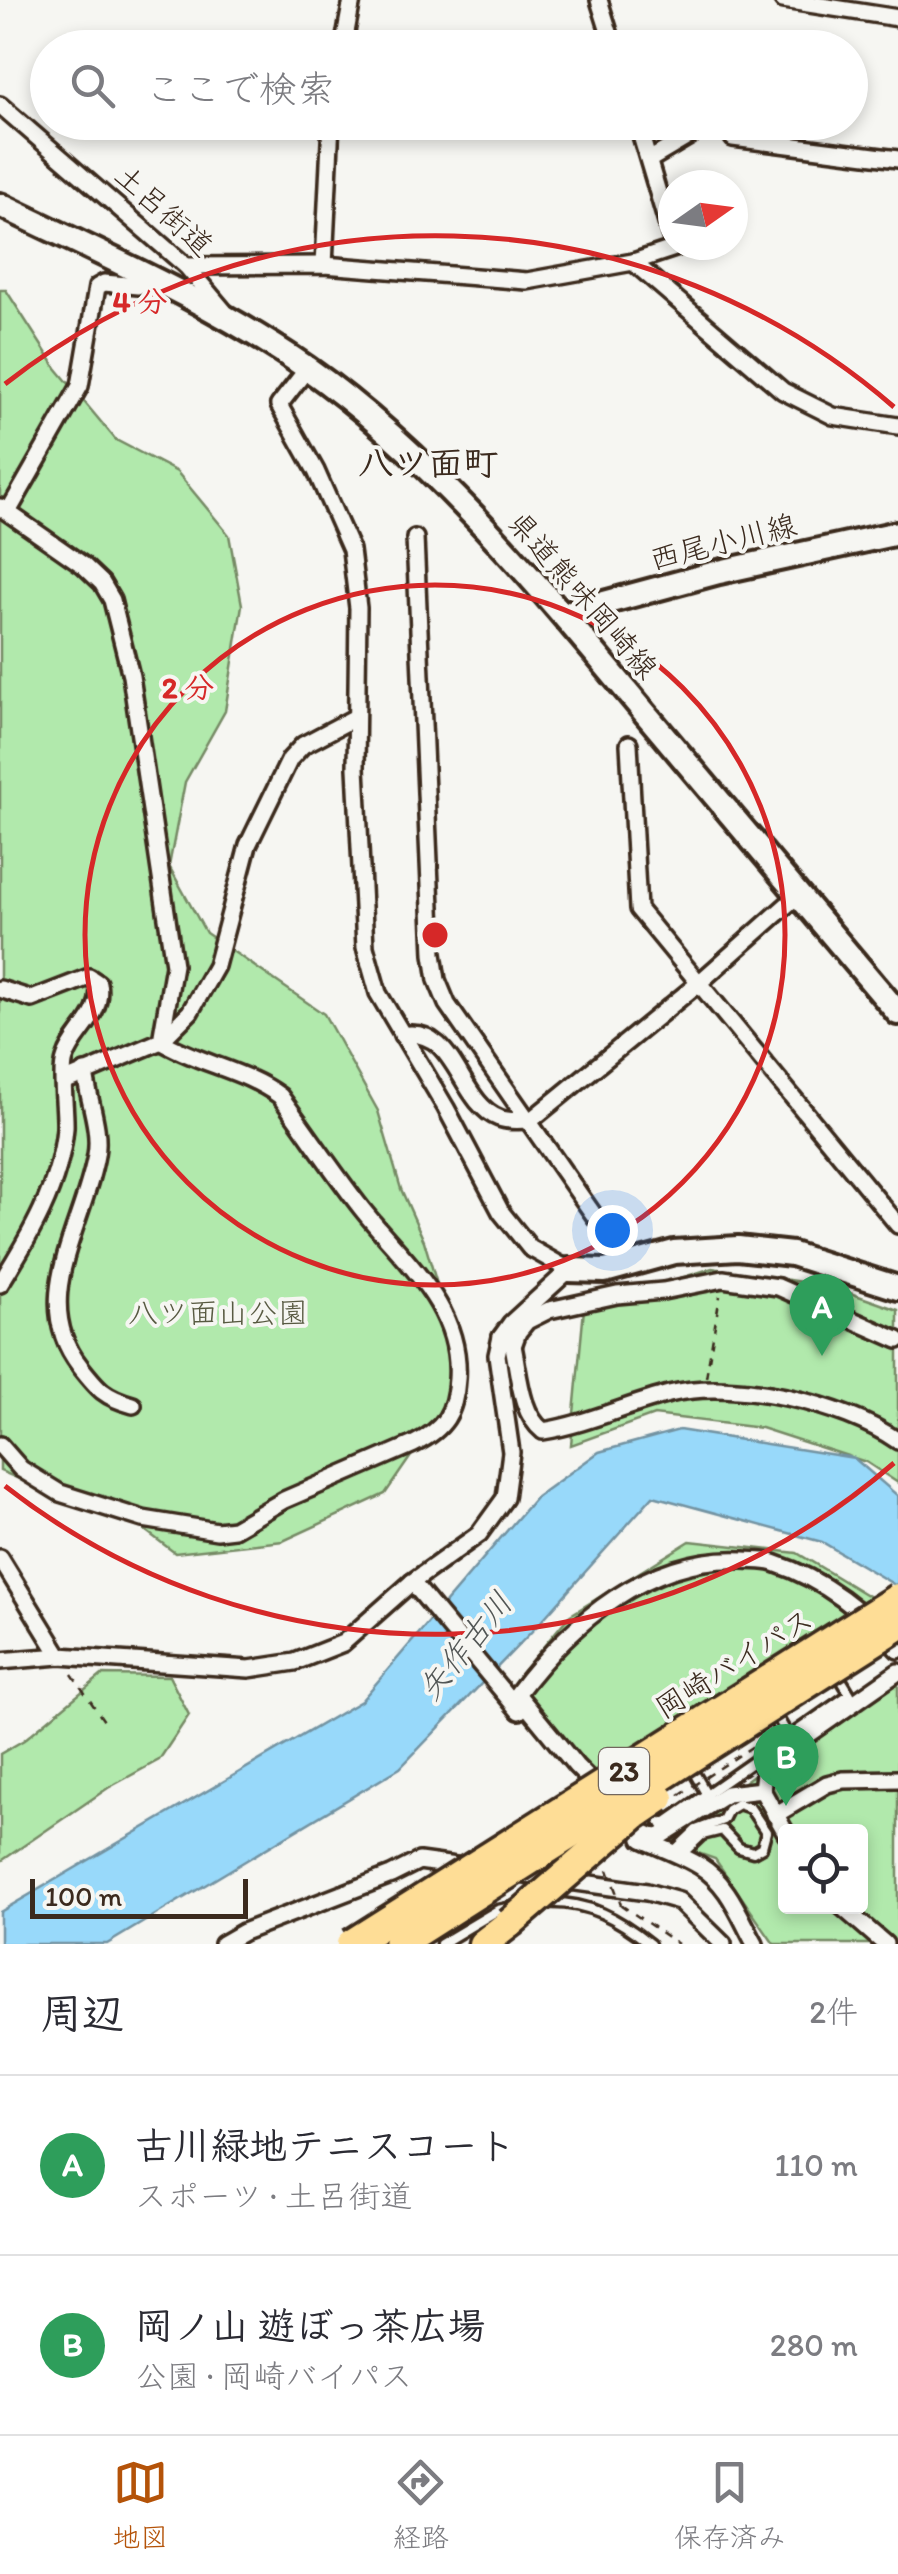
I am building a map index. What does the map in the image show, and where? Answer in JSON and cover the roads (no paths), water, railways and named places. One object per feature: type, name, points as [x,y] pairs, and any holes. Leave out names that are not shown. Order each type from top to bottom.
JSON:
[{"type":"highway","name":"岡崎バイパス","points":[[351,1944],[898,1598]]},
{"type":"highway","name":"岡崎バイパス","points":[[398,1944],[898,1626]]},
{"type":"highway","name":"23","points":[[483,1944],[635,1815],[856,1662],[860,1650]]},
{"type":"main road","name":"県道熊味岡崎線","points":[[0,205],[148,278],[307,368],[434,478],[563,614],[898,1013]]},
{"type":"main road","name":"西尾小川線","points":[[563,614],[719,572],[898,533]]},
{"type":"main road","points":[[570,1270],[605,1271],[674,1252],[738,1248],[792,1254],[898,1288]]},
{"type":"street","points":[[346,30],[352,0]]},
{"type":"street","points":[[599,0],[608,30]]},
{"type":"street","points":[[787,0],[898,18]]},
{"type":"street","name":"土呂街道","points":[[0,105],[30,131]]},
{"type":"street","name":"土呂街道","points":[[40,140],[186,266],[236,326]]},
{"type":"street","points":[[324,265],[330,140]]},
{"type":"street","points":[[643,140],[658,188]]},
{"type":"street","points":[[649,160],[683,140]]},
{"type":"street","points":[[749,140],[898,159]]},
{"type":"street","points":[[186,266],[324,265],[527,281],[633,262],[658,252]]},
{"type":"street","points":[[633,262],[783,391],[833,416],[898,426]]},
{"type":"street","points":[[148,278],[138,286],[104,283],[98,287],[80,386],[4,510],[83,565],[102,583],[112,600],[143,744],[174,965],[161,1041]]},
{"type":"street","points":[[307,368],[279,406],[316,471],[351,550],[358,608],[356,716],[365,947],[378,993],[502,1212],[544,1265],[548,1276],[544,1293]]},
{"type":"street","points":[[415,538],[437,980],[447,1004],[596,1218]]},
{"type":"street","points":[[66,1081],[161,1041],[190,1012],[216,966],[248,846],[290,759],[303,744],[356,716]]},
{"type":"street","points":[[629,744],[638,909],[898,1225]]},
{"type":"street","points":[[402,1035],[420,1035],[438,1045],[475,1098],[498,1118],[531,1120],[700,982],[798,895]]},
{"type":"street","points":[[0,989],[32,998],[89,977],[98,983],[99,995],[93,1014],[65,1058],[62,1146],[51,1193],[0,1284]]},
{"type":"street","points":[[0,1445],[21,1470],[60,1492],[143,1519],[217,1531],[234,1529],[284,1500],[433,1435],[448,1421],[456,1395],[455,1336],[426,1283],[363,1210],[280,1096],[263,1083],[211,1066],[161,1041]]},
{"type":"street","points":[[86,1072],[89,1106],[96,1126],[96,1155],[57,1293],[57,1321],[71,1354],[106,1398],[132,1406]]},
{"type":"street","points":[[530,1248],[570,1270],[511,1324],[507,1342],[532,1423],[543,1430],[704,1388],[764,1391],[826,1409],[898,1441]]},
{"type":"street","points":[[0,1660],[60,1656],[249,1669],[294,1662],[343,1643],[412,1582],[480,1534],[506,1498],[510,1452],[496,1355],[527,1321],[549,1310],[617,1295],[723,1280],[778,1288],[898,1340]]},
{"type":"street","points":[[0,1558],[60,1656]]},
{"type":"street","points":[[781,1824],[776,1815],[743,1793],[727,1794],[659,1837],[651,1838],[576,1766],[517,1694],[568,1633],[622,1593],[670,1569],[718,1559],[771,1562],[816,1580],[847,1600],[898,1650]]},
{"type":"street","points":[[412,1582],[565,1766],[638,1836],[700,1866],[725,1888],[755,1944]]},
{"type":"street","points":[[743,1793],[765,1765],[898,1672]]},
{"type":"street","points":[[776,1815],[827,1784],[898,1779]]},
{"type":"street","points":[[222,1944],[246,1938],[419,1860],[647,1892],[679,1901],[723,1944]]},
{"type":"street","points":[[850,1914],[884,1944]]},
{"type":"lane","points":[[746,1768],[743,1793],[723,1820],[726,1831],[744,1852],[762,1847],[766,1832],[743,1793],[746,1768],[850,1694],[824,1650],[761,1692]]},
{"type":"lane","points":[[773,1711],[836,1671]]},
{"type":"lane","points":[[678,1746],[748,1701]]},
{"type":"lane","points":[[767,1702],[789,1737]]},
{"type":"lane","points":[[754,1710],[776,1746]]},
{"type":"lane","points":[[690,1765],[760,1720]]},
{"type":"lane","points":[[684,1756],[708,1794]]},
{"type":"lane","points":[[623,1762],[662,1825],[708,1794],[743,1793]]},
{"type":"lane","points":[[676,1855],[696,1830],[723,1820]]},
{"type":"lane","points":[[676,1855],[702,1835],[726,1831]]},
{"type":"lane","points":[[441,1944],[498,1910],[552,1902],[576,1904],[619,1919],[650,1944]]},
{"type":"lane","points":[[490,1944],[510,1923]]},
{"type":"water","name":"矢作古川","points":[[679,1430],[854,1458],[898,1496],[898,1583],[895,1585],[822,1542],[653,1496],[537,1626],[400,1768],[107,1944],[0,1944],[0,1912],[361,1701],[535,1498],[599,1452]]},
{"type":"place","name":"古川緑地テニスコート","points":[[822,1356]]},
{"type":"place","name":"岡ノ山 遊ぼっ茶広場","points":[[786,1806]]},
{"type":"district","name":"八ツ面町","points":[[428,463]]},
{"type":"park label","name":"八ツ面山公園","points":[[218,1312]]}]
